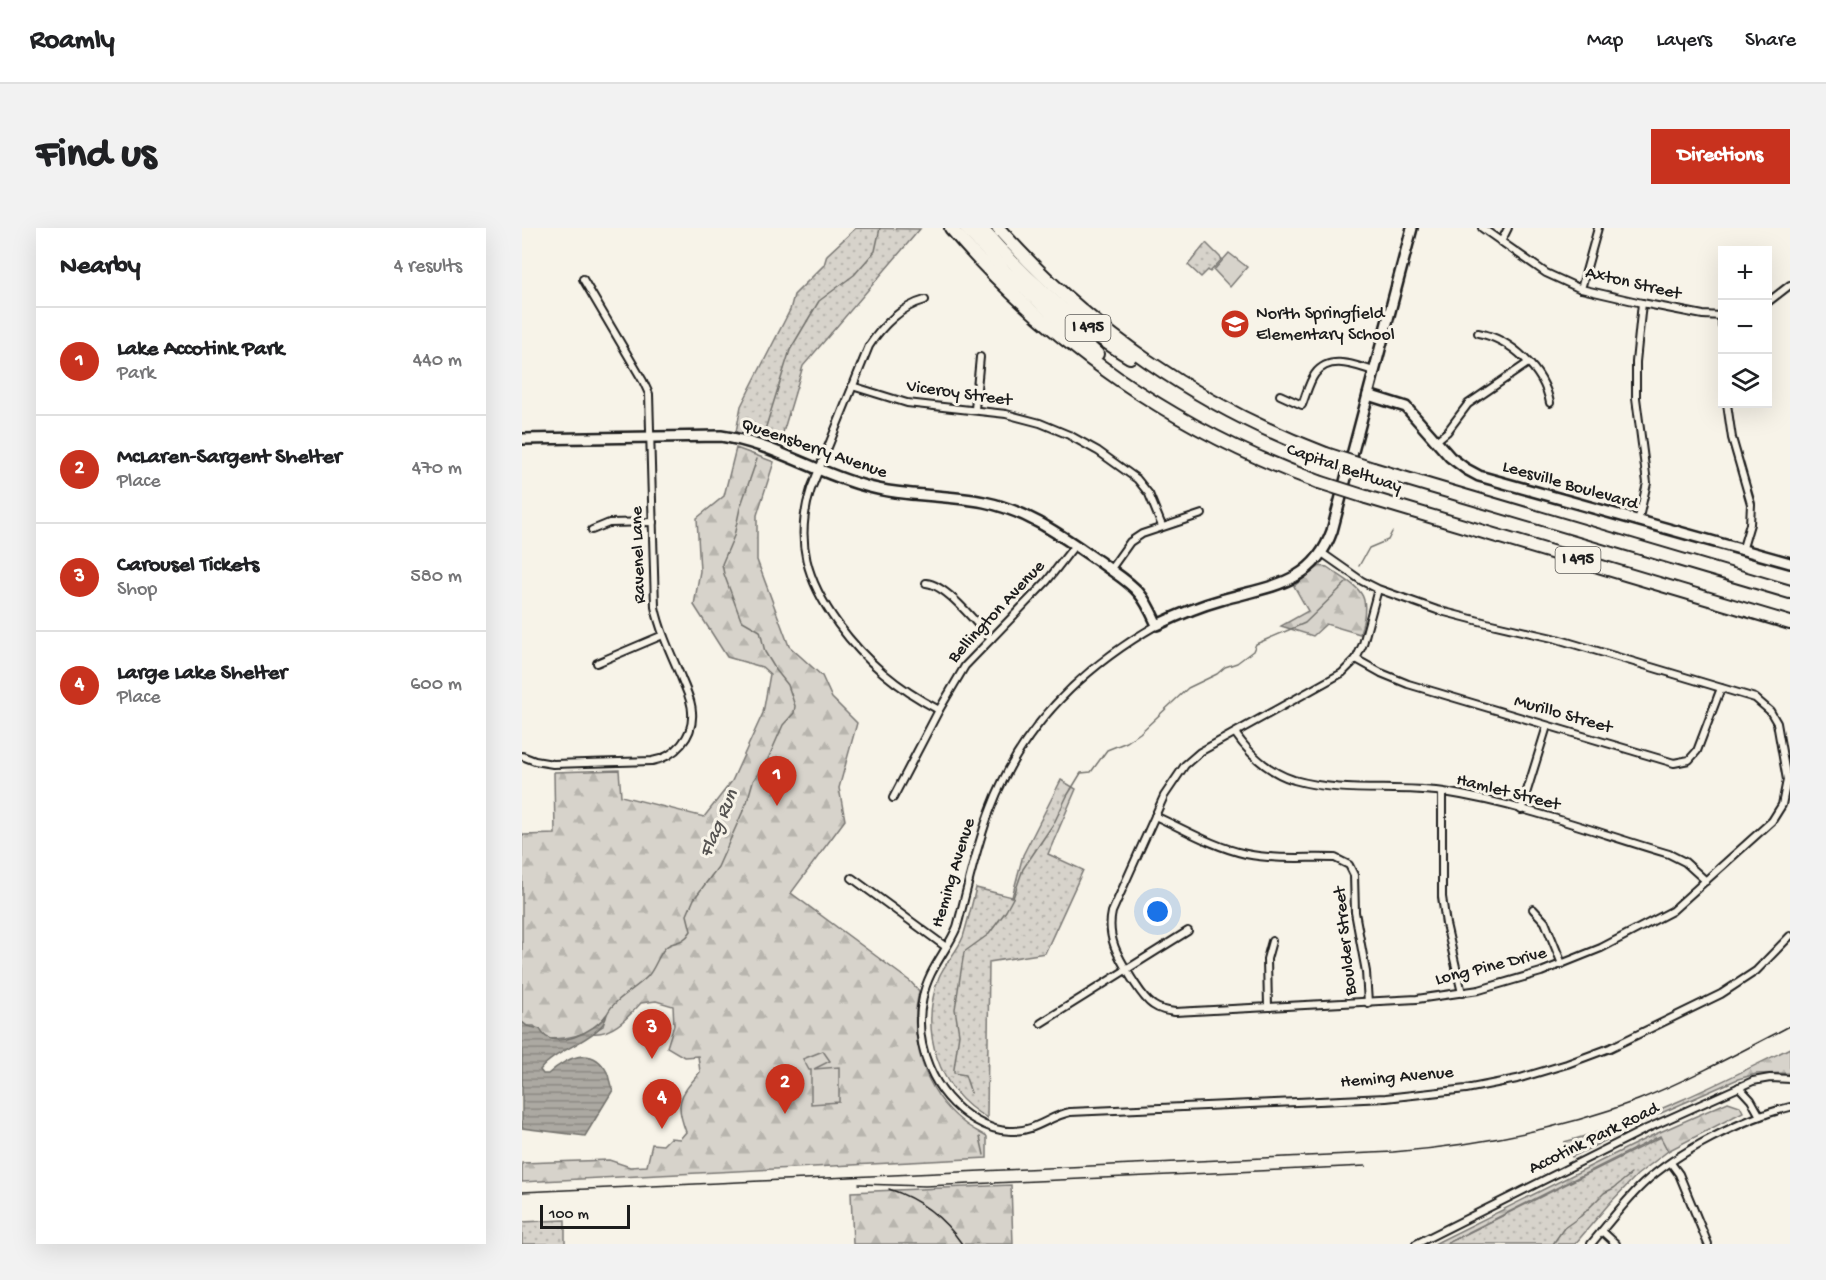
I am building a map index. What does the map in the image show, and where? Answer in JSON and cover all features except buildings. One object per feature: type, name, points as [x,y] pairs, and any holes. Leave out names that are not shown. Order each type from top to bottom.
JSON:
[{"type":"highway","name":"Capital Beltway","points":[[951,228],[990,273],[1074,346],[1120,380],[1237,448],[1319,482],[1366,497],[1790,623]]},
{"type":"highway","name":"I 495","points":[[966,228],[1006,272],[1081,340],[1170,411]]},
{"type":"highway","name":"I 495","points":[[981,228],[1055,301],[1104,340],[1133,359],[1213,402]]},
{"type":"highway","name":"Capital Beltway","points":[[998,228],[1053,285],[1094,321],[1146,360],[1213,402],[1274,432],[1326,454],[1373,469],[1790,592]]},
{"type":"street","name":"Heming Avenue","points":[[1412,228],[1332,531],[1322,553],[1304,571],[1287,582],[1210,603],[1157,625],[1119,648],[1083,675],[1052,705],[1023,744],[1005,775],[990,809],[957,927],[931,972],[922,999],[920,1032],[926,1059],[939,1085],[959,1108],[986,1126],[1011,1131],[1030,1129],[1055,1116],[1070,1112],[1386,1098],[1466,1089],[1517,1079],[1610,1048],[1721,994],[1756,971],[1790,936]]},
{"type":"street","name":"Axton Street","points":[[1482,228],[1546,273],[1581,289],[1703,315],[1718,316]]},
{"type":"street","points":[[1501,242],[1508,228]]},
{"type":"street","points":[[1581,289],[1598,228]]},
{"type":"street","name":"Ravenel Lane","points":[[522,756],[554,764],[646,762],[665,757],[678,749],[690,731],[693,712],[690,699],[663,635],[654,597],[651,403],[646,387],[583,279]]},
{"type":"street","points":[[1770,300],[1790,285]]},
{"type":"street","points":[[925,300],[908,306],[877,334],[865,354],[808,500],[803,532],[807,567],[818,594],[849,639],[868,661],[903,689],[939,710]]},
{"type":"street","points":[[1638,522],[1647,483],[1636,398],[1636,362],[1642,303]]},
{"type":"street","points":[[1478,333],[1498,339],[1528,363],[1546,386],[1550,403]]},
{"type":"street","points":[[975,409],[980,357]]},
{"type":"street","points":[[1280,395],[1302,405],[1316,373],[1330,363],[1346,363],[1374,371]]},
{"type":"street","points":[[1436,441],[1447,432],[1468,404],[1528,363]]},
{"type":"street","name":"Viceroy Street","points":[[852,386],[906,403],[1006,414],[1040,423],[1069,435],[1131,473],[1143,485],[1154,503],[1162,526]]},
{"type":"street","name":"Leesville Boulevard","points":[[1368,395],[1406,407],[1460,465],[1479,476],[1790,563]]},
{"type":"street","points":[[1728,408],[1735,452],[1751,504],[1750,524],[1742,551]]},
{"type":"street","name":"Queensberry Avenue","points":[[522,439],[708,435],[734,438],[850,482],[885,491],[924,497],[969,500],[1002,507],[1038,521],[1110,570],[1139,593],[1157,625]]},
{"type":"street","points":[[1110,570],[1130,542],[1142,534],[1202,513]]},
{"type":"street","points":[[592,530],[609,523],[652,522]]},
{"type":"street","name":"Bellington Avenue","points":[[893,798],[964,666],[1047,581],[1075,545]]},
{"type":"street","name":"Long Pine Drive","points":[[1322,553],[1362,581],[1378,589],[1462,617],[1557,639],[1751,697],[1766,706],[1777,723],[1787,784],[1785,798],[1780,811],[1772,821],[1681,904],[1662,917],[1601,948],[1562,964],[1511,981],[1462,993],[1417,999],[1175,1012],[1164,1010],[1146,999],[1126,969],[1113,944],[1111,918],[1169,786],[1185,765],[1200,752],[1335,678],[1356,659],[1367,633],[1378,589]]},
{"type":"street","points":[[926,583],[933,583],[945,591],[991,639]]},
{"type":"street","points":[[597,663],[663,635]]},
{"type":"street","name":"Murillo Street","points":[[1356,659],[1408,684],[1680,763],[1689,760],[1697,751],[1721,688]]},
{"type":"street","points":[[1521,810],[1547,726]]},
{"type":"street","name":"Hamlet Street","points":[[1235,733],[1245,748],[1261,763],[1276,773],[1295,780],[1342,788],[1442,792],[1477,798],[1669,854],[1685,861],[1706,881]]},
{"type":"street","points":[[1782,746],[1790,744]]},
{"type":"street","points":[[1442,792],[1442,897],[1462,993]]},
{"type":"street","name":"Boulder Street","points":[[1155,816],[1223,847],[1244,853],[1335,858],[1346,861],[1354,875],[1355,912],[1366,972],[1368,1003]]},
{"type":"street","points":[[852,878],[946,947]]},
{"type":"street","points":[[1533,909],[1545,922],[1562,964]]},
{"type":"street","points":[[1041,1023],[1188,930]]},
{"type":"street","points":[[1268,1007],[1267,959],[1272,941]]},
{"type":"street","name":"Accotink Park Road","points":[[1416,1244],[1646,1129],[1739,1087],[1760,1079],[1790,1079]]},
{"type":"street","points":[[1739,1087],[1751,1100],[1760,1116]]},
{"type":"street","points":[[1591,1244],[1646,1182],[1671,1163],[1701,1145],[1760,1116],[1790,1107]]},
{"type":"street","points":[[1671,1163],[1708,1244]]},
{"type":"street","points":[[1602,1231],[1616,1244]]},
{"type":"green space","points":[[856,228],[920,229],[803,366],[779,446],[736,432],[741,406],[790,310],[794,295],[824,265],[827,255]]},
{"type":"green space","points":[[1206,243],[1222,259],[1210,272],[1208,270],[1201,277],[1188,265]]},
{"type":"green space","points":[[1229,253],[1247,267],[1230,287],[1214,270]]},
{"type":"green space","points":[[736,448],[774,462],[757,515],[757,560],[789,646],[822,676],[832,698],[857,723],[839,788],[845,820],[791,893],[911,982],[919,991],[916,1027],[922,1063],[929,1080],[949,1109],[966,1124],[987,1137],[987,1158],[522,1182],[522,1163],[609,1160],[630,1167],[647,1166],[652,1144],[663,1145],[670,1138],[680,1139],[686,1132],[680,1113],[681,1099],[700,1072],[698,1056],[684,1057],[667,1047],[674,1025],[673,1006],[656,1001],[641,1003],[613,1029],[591,1033],[603,1026],[606,1015],[588,1031],[564,1038],[548,1039],[534,1026],[527,1026],[522,1022],[522,833],[524,835],[555,834],[554,772],[619,770],[621,796],[704,817],[732,781],[763,713],[770,674],[762,667],[727,657],[694,605],[700,571],[697,518],[724,496]]},
{"type":"green space","points":[[1320,566],[1327,567],[1361,593],[1365,609],[1360,634],[1326,624],[1313,636],[1281,626],[1308,611],[1294,586]]},
{"type":"green space","points":[[1061,780],[1076,789],[1048,854],[1083,870],[1045,953],[989,962],[987,1118],[956,1092],[945,1075],[932,1038],[933,997],[939,977],[963,937],[976,888],[1012,897],[1023,855]]},
{"type":"green space","points":[[1790,1048],[1790,1073],[1756,1074],[1738,1079],[1659,1114],[1572,1157],[1564,1142],[1651,1113]]},
{"type":"green space","points":[[823,1051],[830,1061],[814,1069],[839,1067],[839,1102],[811,1104],[811,1070],[803,1059]]},
{"type":"green space","points":[[1728,1102],[1740,1106],[1743,1112],[1668,1151],[1660,1136],[1445,1244],[1434,1244],[1651,1136]]},
{"type":"green space","points":[[1661,1137],[1668,1151],[1637,1175],[1575,1244],[1446,1244]]},
{"type":"green space","points":[[1011,1185],[1013,1244],[853,1244],[851,1192]]},
{"type":"green space","points":[[565,1220],[565,1244],[522,1244],[522,1222]]},
{"type":"shaded area","points":[[607,1014],[597,1030],[556,1056],[540,1070],[543,1074],[548,1074],[563,1063],[579,1056],[594,1058],[601,1063],[607,1072],[613,1090],[585,1136],[522,1128],[522,1022],[527,1026],[540,1029],[554,1040],[563,1040],[584,1033]]},
{"type":"waterway","name":"Flag Run","points":[[764,433],[790,350],[819,301],[854,275],[875,251],[880,228]]},
{"type":"waterway","name":"Flag Run","points":[[607,1014],[620,998],[648,976],[665,948],[688,936],[691,931],[687,915],[694,899],[718,867],[747,802],[753,781],[768,759],[783,725],[794,713],[795,706],[788,685],[765,652],[760,631],[741,620],[722,564],[734,536],[740,508],[757,459]]},
{"type":"waterway","points":[[1359,566],[1369,548],[1388,540],[1392,532]]},
{"type":"waterway","points":[[971,1093],[965,1075],[954,1073],[959,1034],[955,1009],[964,952],[989,934],[1006,911],[1023,869],[1054,823],[1081,773],[1091,772],[1107,750],[1127,742],[1140,733],[1188,688],[1217,674],[1225,667],[1237,663],[1253,651],[1256,644],[1305,623],[1347,582]]},
{"type":"waterway","points":[[980,1137],[984,1155]]},
{"type":"waterway","points":[[1553,1244],[1564,1228],[1581,1216],[1604,1193],[1631,1174]]},
{"type":"railway","points":[[522,1192],[1393,1152],[1456,1145],[1517,1135],[1608,1111],[1696,1074],[1790,1026]]},
{"type":"railway","points":[[859,1184],[925,1186],[1366,1166]]},
{"type":"railway","points":[[889,1189],[911,1198],[930,1210],[962,1244]]},
{"type":"place","name":"North Springfield Elementary School","points":[[1235,324]]},
{"type":"place","name":"Lake Accotink Park","points":[[777,806]]},
{"type":"place","name":"Carousel Tickets","points":[[652,1059]]},
{"type":"place","name":"McLaren-Sargent Shelter","points":[[785,1114]]},
{"type":"place","name":"Large Lake Shelter","points":[[662,1129]]}]
